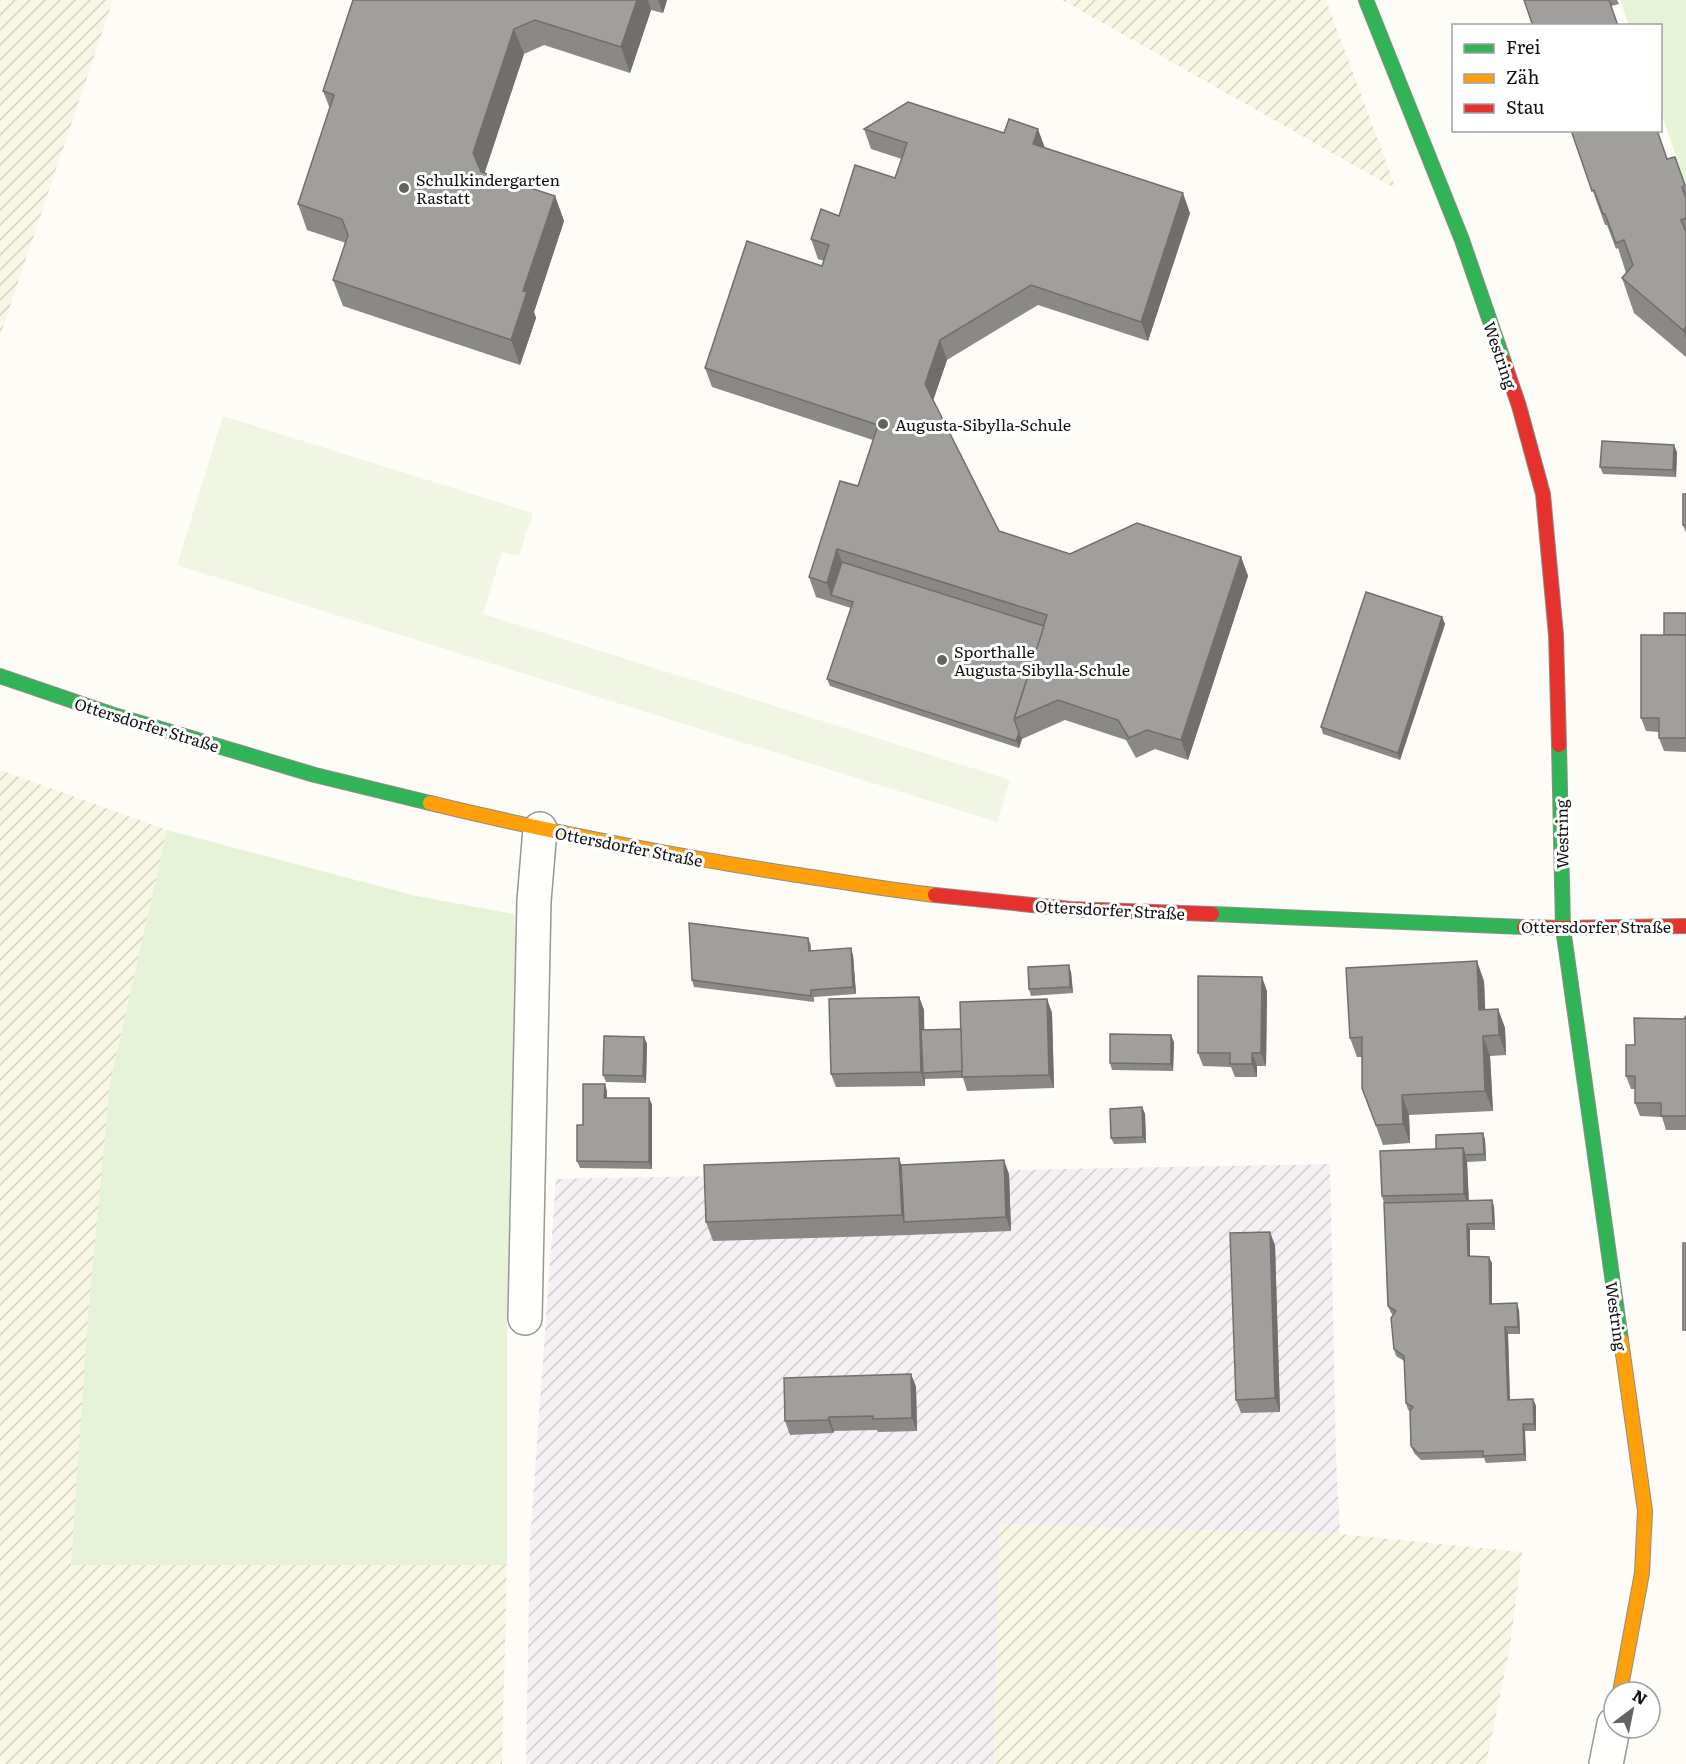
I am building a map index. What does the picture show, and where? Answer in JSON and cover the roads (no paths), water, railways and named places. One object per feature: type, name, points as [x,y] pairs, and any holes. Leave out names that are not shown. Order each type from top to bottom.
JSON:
[{"type":"street","name":"Westring","points":[[1366,0],[1462,240],[1519,406],[1543,494],[1556,635],[1563,928],[1645,1511],[1642,1573],[1622,1680]]},
{"type":"street","name":"Ottersdorfer Straße","points":[[0,676],[117,716],[315,775],[540,829],[713,862],[901,891],[1071,909],[1563,928],[1686,926]]},
{"type":"street","name":"Ottersdorfer Straße","points":[[525,1318],[534,901],[540,829]]},
{"type":"street","points":[[1606,1764],[1611,1740]]},
{"type":"place","name":"Schulkindergarten Rastatt","points":[[404,188]]},
{"type":"place","name":"Augusta-Sibylla-Schule","points":[[883,424]]},
{"type":"place","name":"Sporthalle Augusta-Sibylla-Schule","points":[[942,660]]}]
